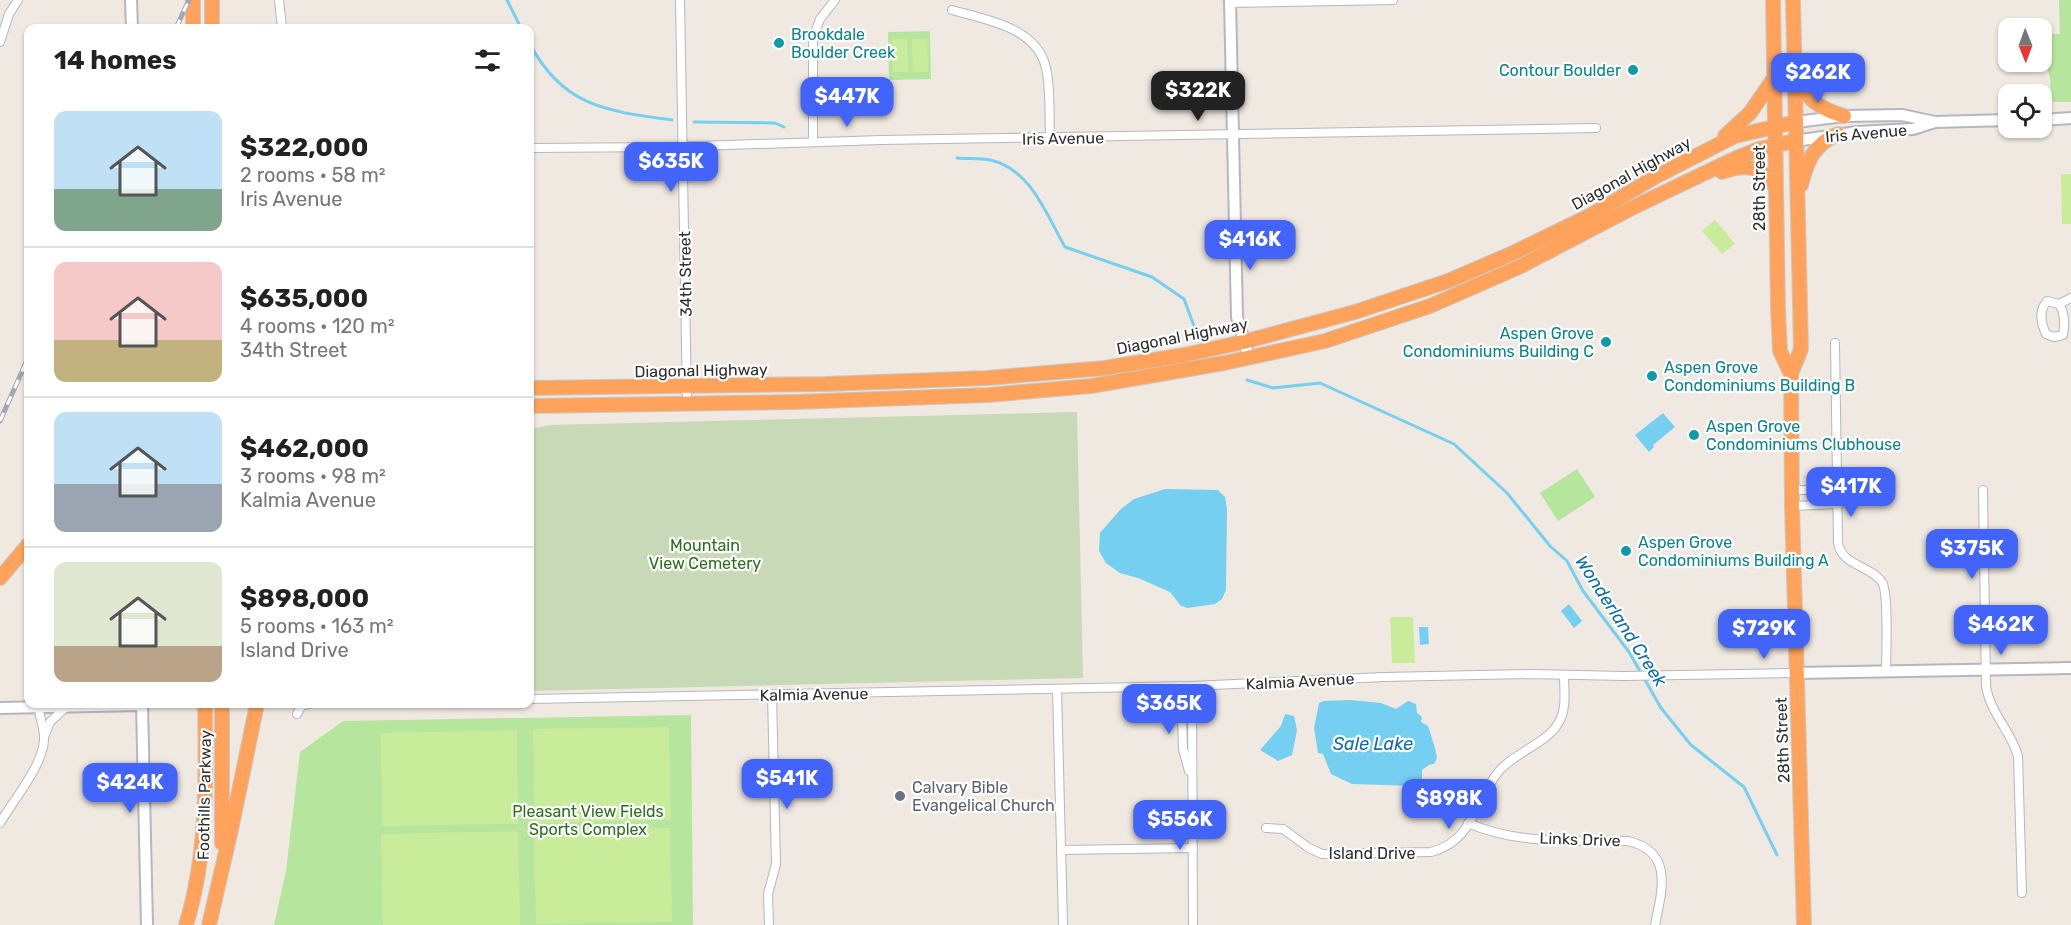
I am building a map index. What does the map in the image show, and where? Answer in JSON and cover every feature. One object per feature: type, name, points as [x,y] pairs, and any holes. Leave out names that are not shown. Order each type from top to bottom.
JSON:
[{"type":"highway","points":[[193,0],[193,24]]},
{"type":"highway","points":[[212,0],[212,24]]},
{"type":"highway","name":"28th Street","points":[[1773,0],[1776,256],[1780,351],[1791,374]]},
{"type":"highway","name":"28th Street","points":[[1793,0],[1801,349],[1791,374],[1792,506],[1804,925]]},
{"type":"highway","points":[[1796,74],[1804,92],[1815,103],[1827,111],[1844,116]]},
{"type":"highway","points":[[1714,146],[1750,113],[1774,78]]},
{"type":"highway","name":"Diagonal Highway","points":[[534,388],[850,384],[987,378],[1105,368],[1184,355],[1243,342],[1379,305],[1448,281],[1591,214],[1655,177],[1735,136],[1796,122]]},
{"type":"highway","points":[[1797,202],[1809,158],[1822,143],[1839,134]]},
{"type":"highway","name":"Diagonal Highway","points":[[534,406],[687,404],[1042,392],[1138,379],[1249,358],[1325,341],[1449,298],[1519,267],[1634,207],[1734,159],[1795,141]]},
{"type":"highway","points":[[1670,191],[1744,167],[1765,173],[1775,186]]},
{"type":"highway","points":[[987,378],[988,395]]},
{"type":"highway","points":[[0,578],[24,550]]},
{"type":"highway","name":"Foothills Parkway","points":[[186,925],[195,887],[203,830],[205,708]]},
{"type":"highway","name":"Foothills Parkway","points":[[218,887],[223,813],[222,708]]},
{"type":"highway","points":[[209,925],[256,708]]},
{"type":"main road","points":[[131,0],[132,24]]},
{"type":"main road","points":[[1230,2],[1237,317],[1249,358]]},
{"type":"main road","name":"Iris Avenue","points":[[1796,122],[1844,116],[1902,115],[1935,122],[1998,120]]},
{"type":"main road","points":[[2052,119],[2071,118]]},
{"type":"main road","name":"Iris Avenue","points":[[1795,141],[1839,134],[1913,129],[1935,122]]},
{"type":"main road","name":"Kalmia Avenue","points":[[1797,673],[2071,668]]},
{"type":"main road","points":[[0,708],[24,707]]},
{"type":"main road","points":[[142,708],[147,925]]},
{"type":"street","points":[[0,42],[9,14],[18,0]]},
{"type":"street","points":[[279,0],[282,24]]},
{"type":"street","name":"34th Street","points":[[680,0],[687,404]]},
{"type":"street","points":[[813,142],[813,39],[820,19],[835,0]]},
{"type":"street","points":[[1230,2],[1393,0]]},
{"type":"street","points":[[952,9],[1009,27],[1022,34],[1033,44],[1044,60],[1047,72],[1050,138]]},
{"type":"street","name":"Iris Avenue","points":[[534,148],[1596,128]]},
{"type":"street","points":[[2059,304],[2063,310],[2064,330],[2063,335],[2054,337],[2046,334],[2041,319],[2042,306],[2047,301],[2059,304],[2071,298]]},
{"type":"street","points":[[1835,343],[1839,550],[1844,557],[1877,578],[1885,590],[1886,672]]},
{"type":"street","points":[[1792,490],[1821,490],[1838,493]]},
{"type":"street","points":[[1983,490],[1988,695],[2013,740],[2019,756],[2022,893]]},
{"type":"street","points":[[1792,506],[1838,504]]},
{"type":"street","name":"Kalmia Avenue","points":[[534,699],[1192,686],[1384,677],[1797,673]]},
{"type":"street","name":"Island Drive","points":[[1266,828],[1283,829],[1309,848],[1322,854],[1431,852],[1442,849],[1456,841],[1500,770],[1511,759],[1552,731],[1559,722],[1564,707],[1564,676]]},
{"type":"street","points":[[1181,686],[1183,749],[1192,778]]},
{"type":"street","points":[[1192,686],[1193,925]]},
{"type":"street","points":[[1058,689],[1063,925]]},
{"type":"street","points":[[769,925],[768,894],[776,864],[772,695]]},
{"type":"street","points":[[39,708],[44,737]]},
{"type":"street","points":[[0,823],[32,772],[43,747],[50,722],[65,708]]},
{"type":"street","points":[[297,714],[300,708]]},
{"type":"street","name":"Links Drive","points":[[1468,824],[1500,835],[1638,843],[1650,851],[1662,870],[1663,888],[1655,925]]},
{"type":"street","points":[[1061,850],[1193,848]]},
{"type":"green space","points":[[2059,0],[2071,0],[2071,102],[2052,100],[2052,84],[2048,72],[2052,72],[2052,34],[2060,34]]},
{"type":"green space","points":[[930,31],[931,79],[889,80],[888,32]]},
{"type":"green space","points":[[892,39],[907,39],[908,72],[893,72]]},
{"type":"green space","points":[[912,39],[927,39],[928,72],[913,72]]},
{"type":"green space","points":[[2061,174],[2071,174],[2071,224],[2062,224]]},
{"type":"green space","points":[[1715,220],[1735,244],[1722,254],[1702,231]]},
{"type":"green space","name":"Mountain View Cemetery","points":[[1077,412],[1083,678],[534,691],[534,428],[550,425]]},
{"type":"green space","points":[[1577,469],[1595,497],[1558,521],[1540,493]]},
{"type":"green space","points":[[1390,617],[1413,617],[1415,663],[1392,663]]},
{"type":"green space","name":"Pleasant View Fields Sports Complex","points":[[691,715],[693,925],[274,925],[286,871],[300,752],[343,721]]},
{"type":"green space","points":[[669,727],[671,820],[535,823],[533,729]]},
{"type":"green space","points":[[517,730],[518,824],[382,826],[381,733]]},
{"type":"green space","points":[[670,828],[672,922],[536,924],[534,831]]},
{"type":"green space","points":[[518,831],[520,925],[383,925],[381,834]]},
{"type":"water","points":[[1663,413],[1675,427],[1653,445],[1654,447],[1649,452],[1635,435]]},
{"type":"water","points":[[1165,489],[1218,490],[1225,497],[1227,509],[1226,590],[1222,599],[1215,604],[1187,608],[1180,605],[1170,592],[1120,573],[1106,563],[1099,551],[1100,533],[1121,509],[1134,499]]},
{"type":"water","points":[[1569,604],[1582,621],[1574,628],[1561,611]]},
{"type":"water","points":[[1419,627],[1428,627],[1429,644],[1420,645]]},
{"type":"water","name":"Sale Lake","points":[[1350,700],[1381,703],[1396,709],[1408,701],[1416,704],[1417,713],[1422,717],[1421,722],[1428,726],[1437,758],[1434,764],[1422,770],[1422,782],[1415,786],[1352,784],[1331,774],[1323,754],[1318,753],[1314,728],[1319,703]]},
{"type":"water","points":[[1285,714],[1294,716],[1297,730],[1292,755],[1278,761],[1260,750],[1281,726]]},
{"type":"waterway","name":"Wonderland Creek","points":[[507,0],[519,24]]},
{"type":"waterway","name":"Wonderland Creek","points":[[534,50],[557,81],[572,93],[589,102],[607,109],[672,120]]},
{"type":"waterway","name":"Wonderland Creek","points":[[694,122],[775,123],[784,127]]},
{"type":"waterway","name":"Wonderland Creek","points":[[957,158],[990,160],[1016,173],[1027,183],[1044,207],[1065,247],[1152,277],[1184,299],[1197,334]]},
{"type":"waterway","name":"Wonderland Creek","points":[[1247,380],[1273,388],[1320,383],[1454,444],[1507,493],[1550,546],[1567,561],[1583,591],[1629,652],[1661,708],[1691,745],[1744,787],[1777,855]]},
{"type":"railway","points":[[178,24],[189,0]]},
{"type":"railway","points":[[0,421],[24,367]]},
{"type":"place","name":"Brookdale Boulder Creek","points":[[779,43]]},
{"type":"place","name":"Contour Boulder","points":[[1633,70]]},
{"type":"place","name":"Aspen Grove Condominiums Building C","points":[[1606,342]]},
{"type":"place","name":"Aspen Grove Condominiums Building B","points":[[1652,376]]},
{"type":"place","name":"Aspen Grove Condominiums Clubhouse","points":[[1694,435]]},
{"type":"place","name":"Aspen Grove Condominiums Building A","points":[[1626,551]]},
{"type":"place","name":"Calvary Bible Evangelical Church","points":[[900,796]]}]
